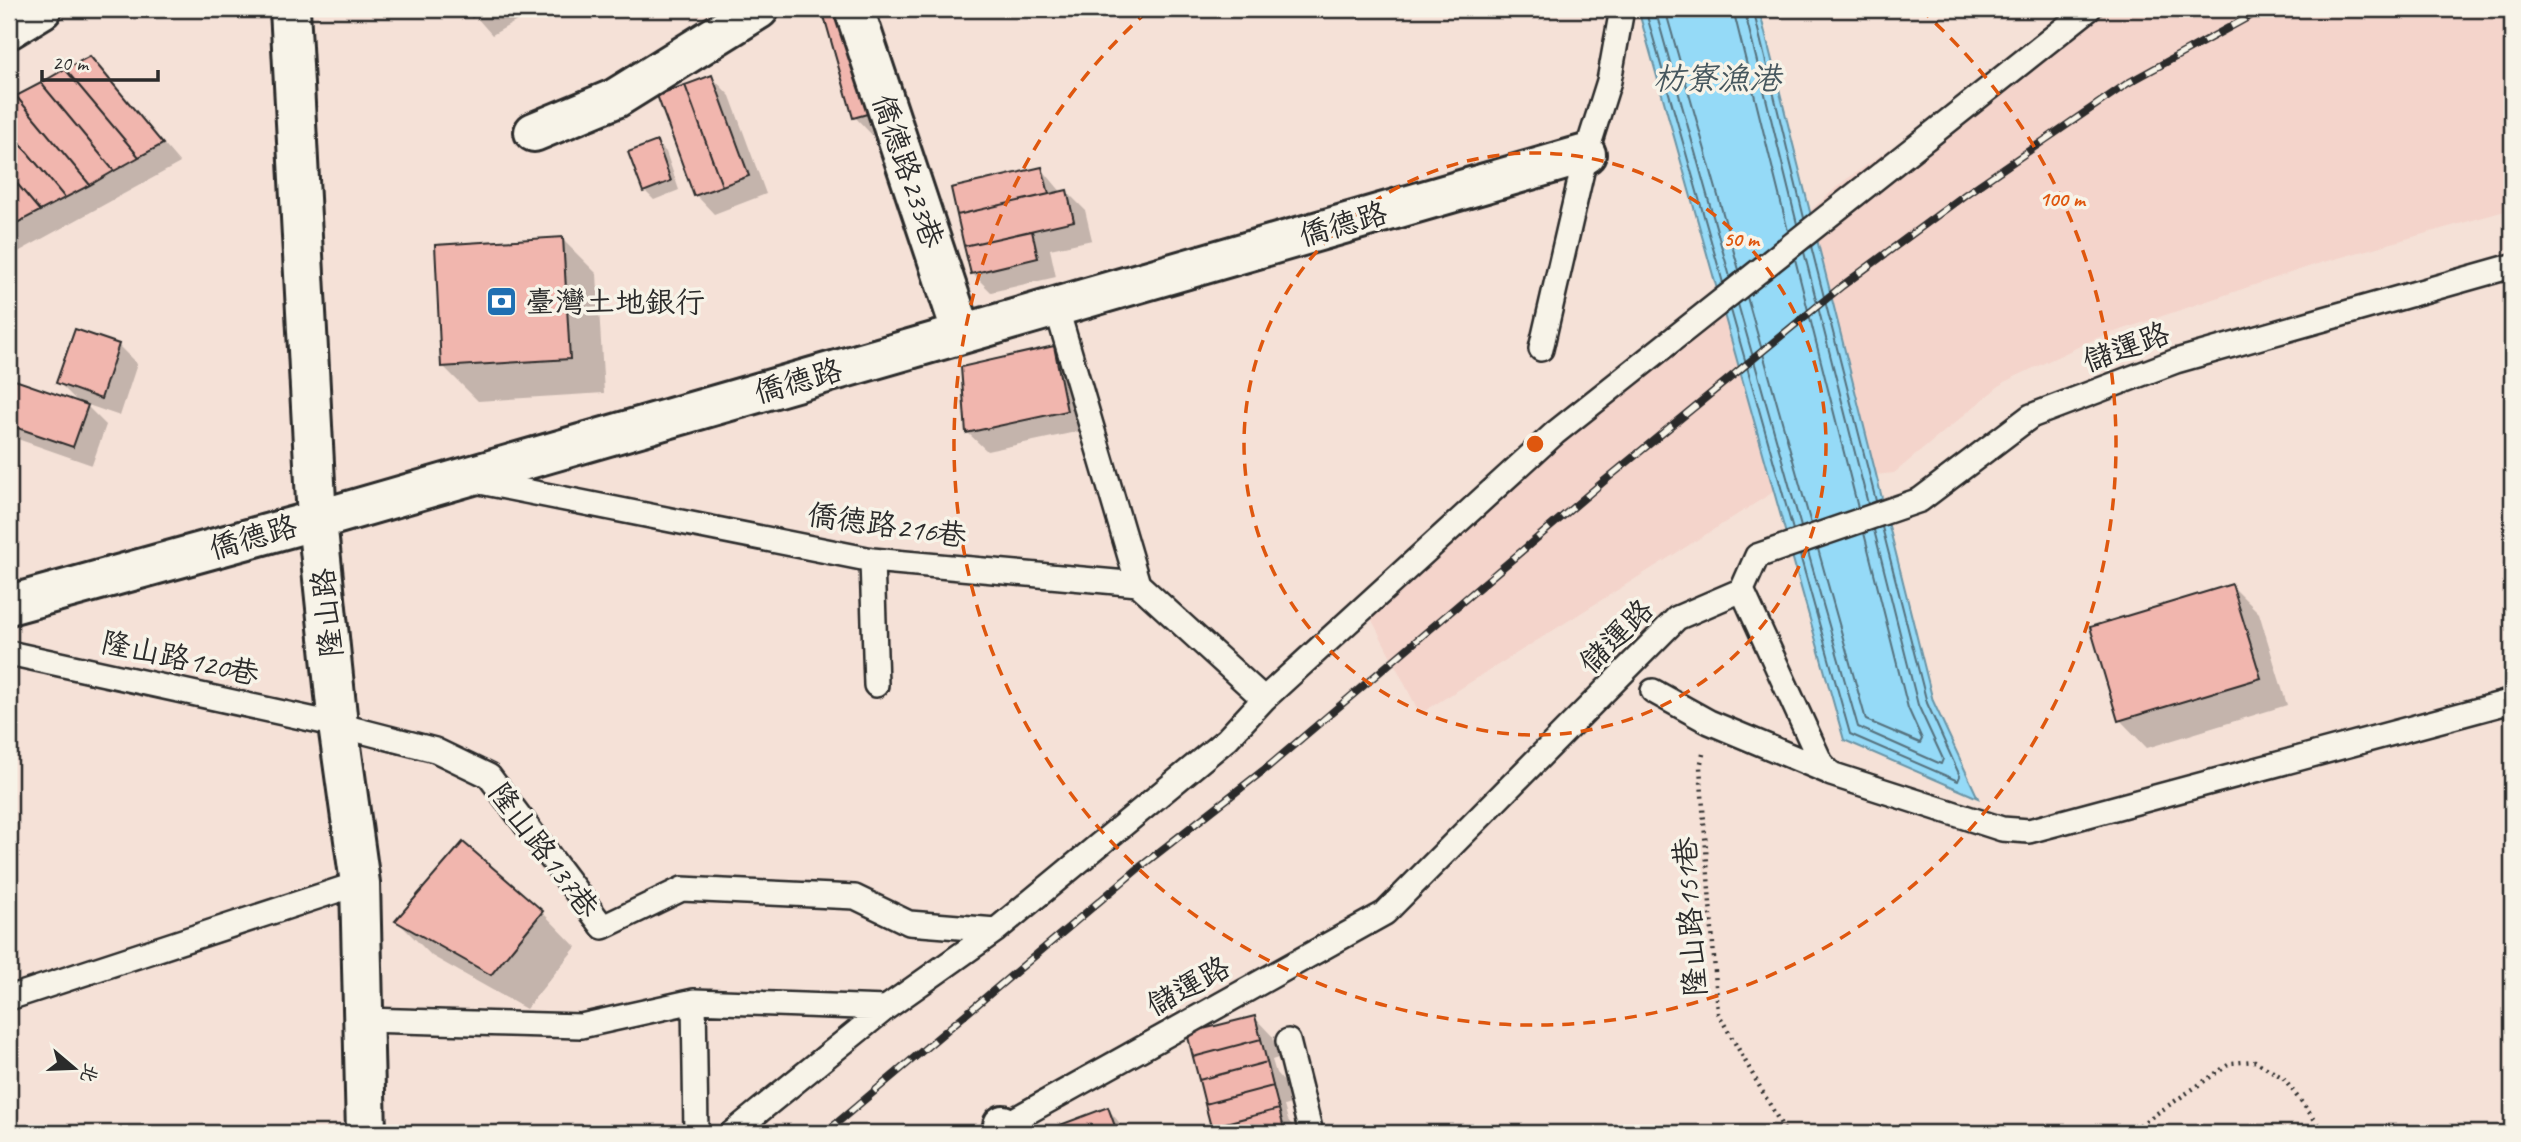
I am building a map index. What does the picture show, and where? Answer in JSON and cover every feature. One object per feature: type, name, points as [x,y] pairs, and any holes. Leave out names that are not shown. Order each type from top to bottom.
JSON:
[{"type":"street","points":[[9,29],[42,9]]},
{"type":"street","name":"隆山路","points":[[290,9],[317,520],[338,725],[360,883],[366,1133]]},
{"type":"street","points":[[534,132],[616,98],[759,9]]},
{"type":"street","name":"僑德路233巷","points":[[853,9],[962,333]]},
{"type":"street","name":"僑德路","points":[[9,605],[317,520],[1586,154]]},
{"type":"lane","points":[[1541,349],[1586,154],[1609,81],[1622,9]]},
{"type":"lane","points":[[732,1133],[886,1009],[996,930],[1227,739],[1264,699],[1555,433],[2089,9]]},
{"type":"lane","name":"儲運路","points":[[1000,1131],[1385,913],[1677,618],[1742,590],[1757,556],[1920,500],[2031,416],[2176,361],[2512,266]]},
{"type":"lane","points":[[1056,306],[1138,584],[1264,699]]},
{"type":"lane","name":"僑德路216巷","points":[[462,478],[872,560],[1138,584]]},
{"type":"lane","points":[[872,560],[876,685]]},
{"type":"lane","points":[[1742,590],[1821,763],[1831,774]]},
{"type":"lane","name":"隆山路120巷","points":[[9,653],[338,725]]},
{"type":"lane","points":[[1653,691],[1709,722],[1831,774],[2002,829],[2029,831],[2512,701]]},
{"type":"lane","name":"隆山路137巷","points":[[338,725],[435,750],[489,776],[603,927],[682,889],[855,897],[909,923],[996,930]]},
{"type":"lane","points":[[9,998],[360,883]]},
{"type":"lane","points":[[363,1020],[580,1026],[694,1001],[886,1009]]},
{"type":"lane","points":[[694,1001],[696,1133]]},
{"type":"lane","points":[[1288,1041],[1311,1133]]},
{"type":"path","name":"隆山路151巷","points":[[1709,722],[1700,766],[1718,1013],[1786,1133]]},
{"type":"path","points":[[2128,1133],[2231,1063],[2255,1061],[2283,1078],[2325,1133]]},
{"type":"shaded area","points":[[2091,9],[2512,9],[2512,209],[2317,264],[2097,338],[2004,382],[1894,473],[1786,484],[1420,714],[1371,618],[1628,371],[1844,181]]},
{"type":"water","name":"枋寮漁港","points":[[1638,9],[1759,9],[1933,701],[1978,798],[1844,740]]},
{"type":"building","points":[[467,9],[487,9],[472,17]]},
{"type":"building","points":[[822,9],[855,9],[885,109],[853,118]]},
{"type":"building","points":[[90,56],[163,144],[139,157],[65,69]]},
{"type":"building","points":[[65,69],[139,157],[114,171],[41,83]]},
{"type":"building","points":[[712,75],[749,176],[722,186],[685,85]]},
{"type":"building","points":[[41,83],[114,171],[90,185],[16,96]]},
{"type":"building","points":[[685,85],[722,186],[694,196],[657,95]]},
{"type":"building","points":[[16,96],[90,185],[65,198],[9,130],[9,100]]},
{"type":"building","points":[[9,130],[65,198],[40,211],[9,174]]},
{"type":"building","points":[[657,141],[671,181],[643,192],[628,152]]},
{"type":"building","points":[[1042,167],[1049,194],[957,215],[951,188]]},
{"type":"building","points":[[9,174],[40,211],[15,224],[9,216]]},
{"type":"building","points":[[1067,190],[1074,221],[964,246],[957,215]]},
{"type":"building","points":[[1032,231],[1038,258],[971,274],[964,246]]},
{"type":"building","name":"臺灣土地銀行","points":[[563,237],[570,359],[441,367],[435,245]]},
{"type":"building","points":[[75,329],[119,344],[101,399],[56,383]]},
{"type":"building","points":[[1054,346],[1067,411],[966,433],[961,367]]},
{"type":"building","points":[[9,378],[88,405],[73,447],[9,425]]},
{"type":"building","points":[[2232,584],[2261,678],[2118,721],[2090,627]]},
{"type":"building","points":[[463,842],[543,911],[491,975],[395,921]]},
{"type":"building","points":[[1255,1016],[1261,1039],[1193,1057],[1187,1033]]},
{"type":"building","points":[[1261,1039],[1267,1062],[1199,1080],[1193,1057]]},
{"type":"building","points":[[1267,1062],[1273,1086],[1205,1104],[1199,1080]]},
{"type":"building","points":[[1273,1086],[1279,1109],[1211,1127],[1205,1104]]},
{"type":"building","points":[[1108,1107],[1116,1129],[1105,1133],[1039,1133]]},
{"type":"building","points":[[1279,1109],[1285,1133],[1195,1131]]},
{"type":"railway","points":[[825,1133],[1140,867],[1269,766],[1603,482],[1842,286],[1966,194],[2128,83],[2263,9]]},
{"type":"place","name":"臺灣土地銀行","points":[[502,302]]}]
